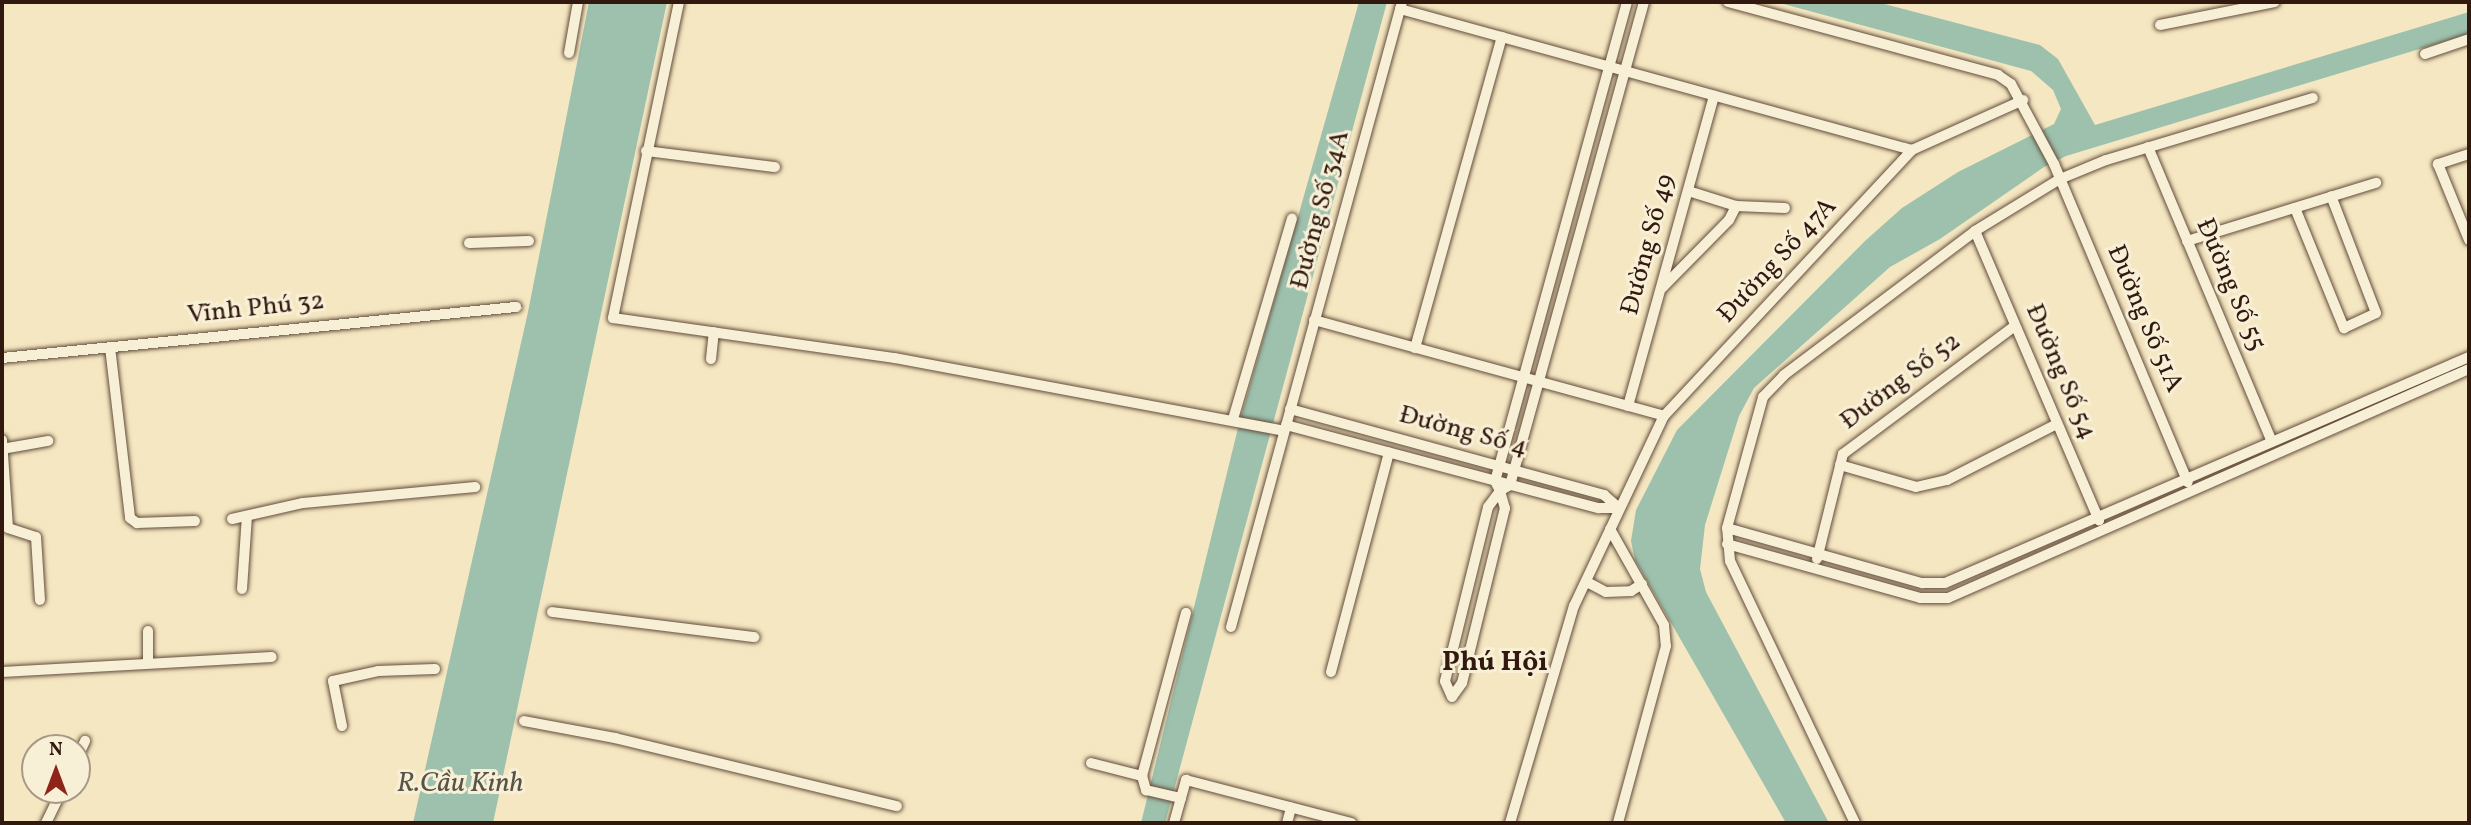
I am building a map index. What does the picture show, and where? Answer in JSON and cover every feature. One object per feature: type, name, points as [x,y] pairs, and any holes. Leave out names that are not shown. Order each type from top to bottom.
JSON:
[{"type":"street","points":[[569,53],[578,2]]},
{"type":"street","points":[[679,2],[613,318],[895,358],[1235,419],[1389,453],[1502,486],[1599,508],[1619,508]]},
{"type":"street","points":[[1627,2],[1499,466],[1502,486],[1505,508],[1462,684],[1452,697],[1445,681],[1488,508],[1502,486],[1514,470],[1644,2]]},
{"type":"street","name":"Đường Số 51A","points":[[1728,2],[1998,75],[2023,100],[2054,164],[2192,491]]},
{"type":"street","points":[[2160,25],[2275,2]]},
{"type":"street","points":[[1401,5],[1502,37],[1912,150]]},
{"type":"street","name":"Đường Số 34A","points":[[1231,626],[1282,428],[1290,409],[1401,5]]},
{"type":"street","points":[[1415,348],[1502,37]]},
{"type":"street","points":[[2426,54],[2469,38]]},
{"type":"street","name":"Đường Số 49","points":[[1629,406],[1714,96]]},
{"type":"street","points":[[1855,823],[1730,561],[1727,528],[1763,397],[1783,375],[1975,231],[2060,179],[2148,147],[2313,98]]},
{"type":"street","name":"Đường Số 47A","points":[[1510,823],[1574,606],[1664,416],[1912,150],[2023,100]]},
{"type":"street","name":"Đường Số 55","points":[[2148,147],[2271,439]]},
{"type":"street","points":[[646,151],[775,167]]},
{"type":"street","points":[[2469,154],[2438,164],[2469,240]]},
{"type":"street","points":[[2187,241],[2376,183]]},
{"type":"street","points":[[1688,191],[1736,206],[1785,208]]},
{"type":"street","points":[[2295,208],[2344,328],[2376,313],[2331,197]]},
{"type":"street","points":[[1661,289],[1730,220],[1736,206]]},
{"type":"street","points":[[1235,419],[1292,219]]},
{"type":"street","name":"Đường Số 54","points":[[1975,231],[2102,530]]},
{"type":"street","points":[[469,243],[529,241]]},
{"type":"street","name":"Vĩnh Phú 32","points":[[2,358],[516,307]]},
{"type":"street","points":[[1314,320],[1664,416]]},
{"type":"street","name":"Đường Số 52","points":[[1814,569],[1843,454],[2015,326]]},
{"type":"street","points":[[711,359],[714,332]]},
{"type":"street","points":[[110,347],[130,518],[137,523],[195,521]]},
{"type":"street","points":[[1727,528],[1922,583],[1945,583],[2271,439],[2469,357]]},
{"type":"street","points":[[1727,544],[1920,598],[1948,598],[2469,369]]},
{"type":"street","name":"Đường Số 4","points":[[1290,409],[1604,495],[1619,508]]},
{"type":"street","points":[[1840,465],[1916,487],[1947,480],[2057,424]]},
{"type":"street","points":[[2,440],[8,528],[37,537],[40,600]]},
{"type":"street","points":[[2,449],[48,441]]},
{"type":"street","points":[[1331,672],[1389,453]]},
{"type":"street","points":[[232,519],[303,503],[475,487]]},
{"type":"street","points":[[243,589],[247,516]]},
{"type":"street","points":[[1610,529],[1664,625],[1666,646],[1618,823]]},
{"type":"street","points":[[1587,582],[1606,592],[1631,591],[1642,584]]},
{"type":"street","points":[[552,612],[754,637]]},
{"type":"street","points":[[1177,797],[1146,790],[1142,776],[1186,613]]},
{"type":"street","points":[[148,631],[148,661]]},
{"type":"street","points":[[2,672],[148,661],[272,657]]},
{"type":"street","points":[[342,726],[333,681],[378,671],[435,669]]},
{"type":"street","points":[[524,721],[615,738],[897,806]]},
{"type":"street","points":[[1091,763],[1142,776]]},
{"type":"street","points":[[1174,823],[1177,797],[1186,780],[1351,823]]},
{"type":"street","points":[[46,823],[55,804]]},
{"type":"street","points":[[1287,823],[1291,808]]},
{"type":"water","name":"R.Cầu Kinh","points":[[589,2],[667,2],[493,823],[413,823],[528,312]]},
{"type":"water","points":[[1359,2],[1387,2],[1165,823],[1141,823],[1239,424]]},
{"type":"water","points":[[1776,2],[1877,2],[2040,45],[2058,59],[2095,125],[2469,12],[2469,34],[2066,156],[2044,167],[1940,239],[1890,267],[1754,388],[1739,416],[1705,525],[1700,569],[1706,592],[1829,823],[1786,823],[1635,560],[1631,541],[1636,510],[1677,430],[1865,241],[1902,208],[1958,172],[2054,124],[2061,109],[2053,90],[2031,71]]},
{"type":"district","name":"Phú Hội","points":[[1495,663]]}]
